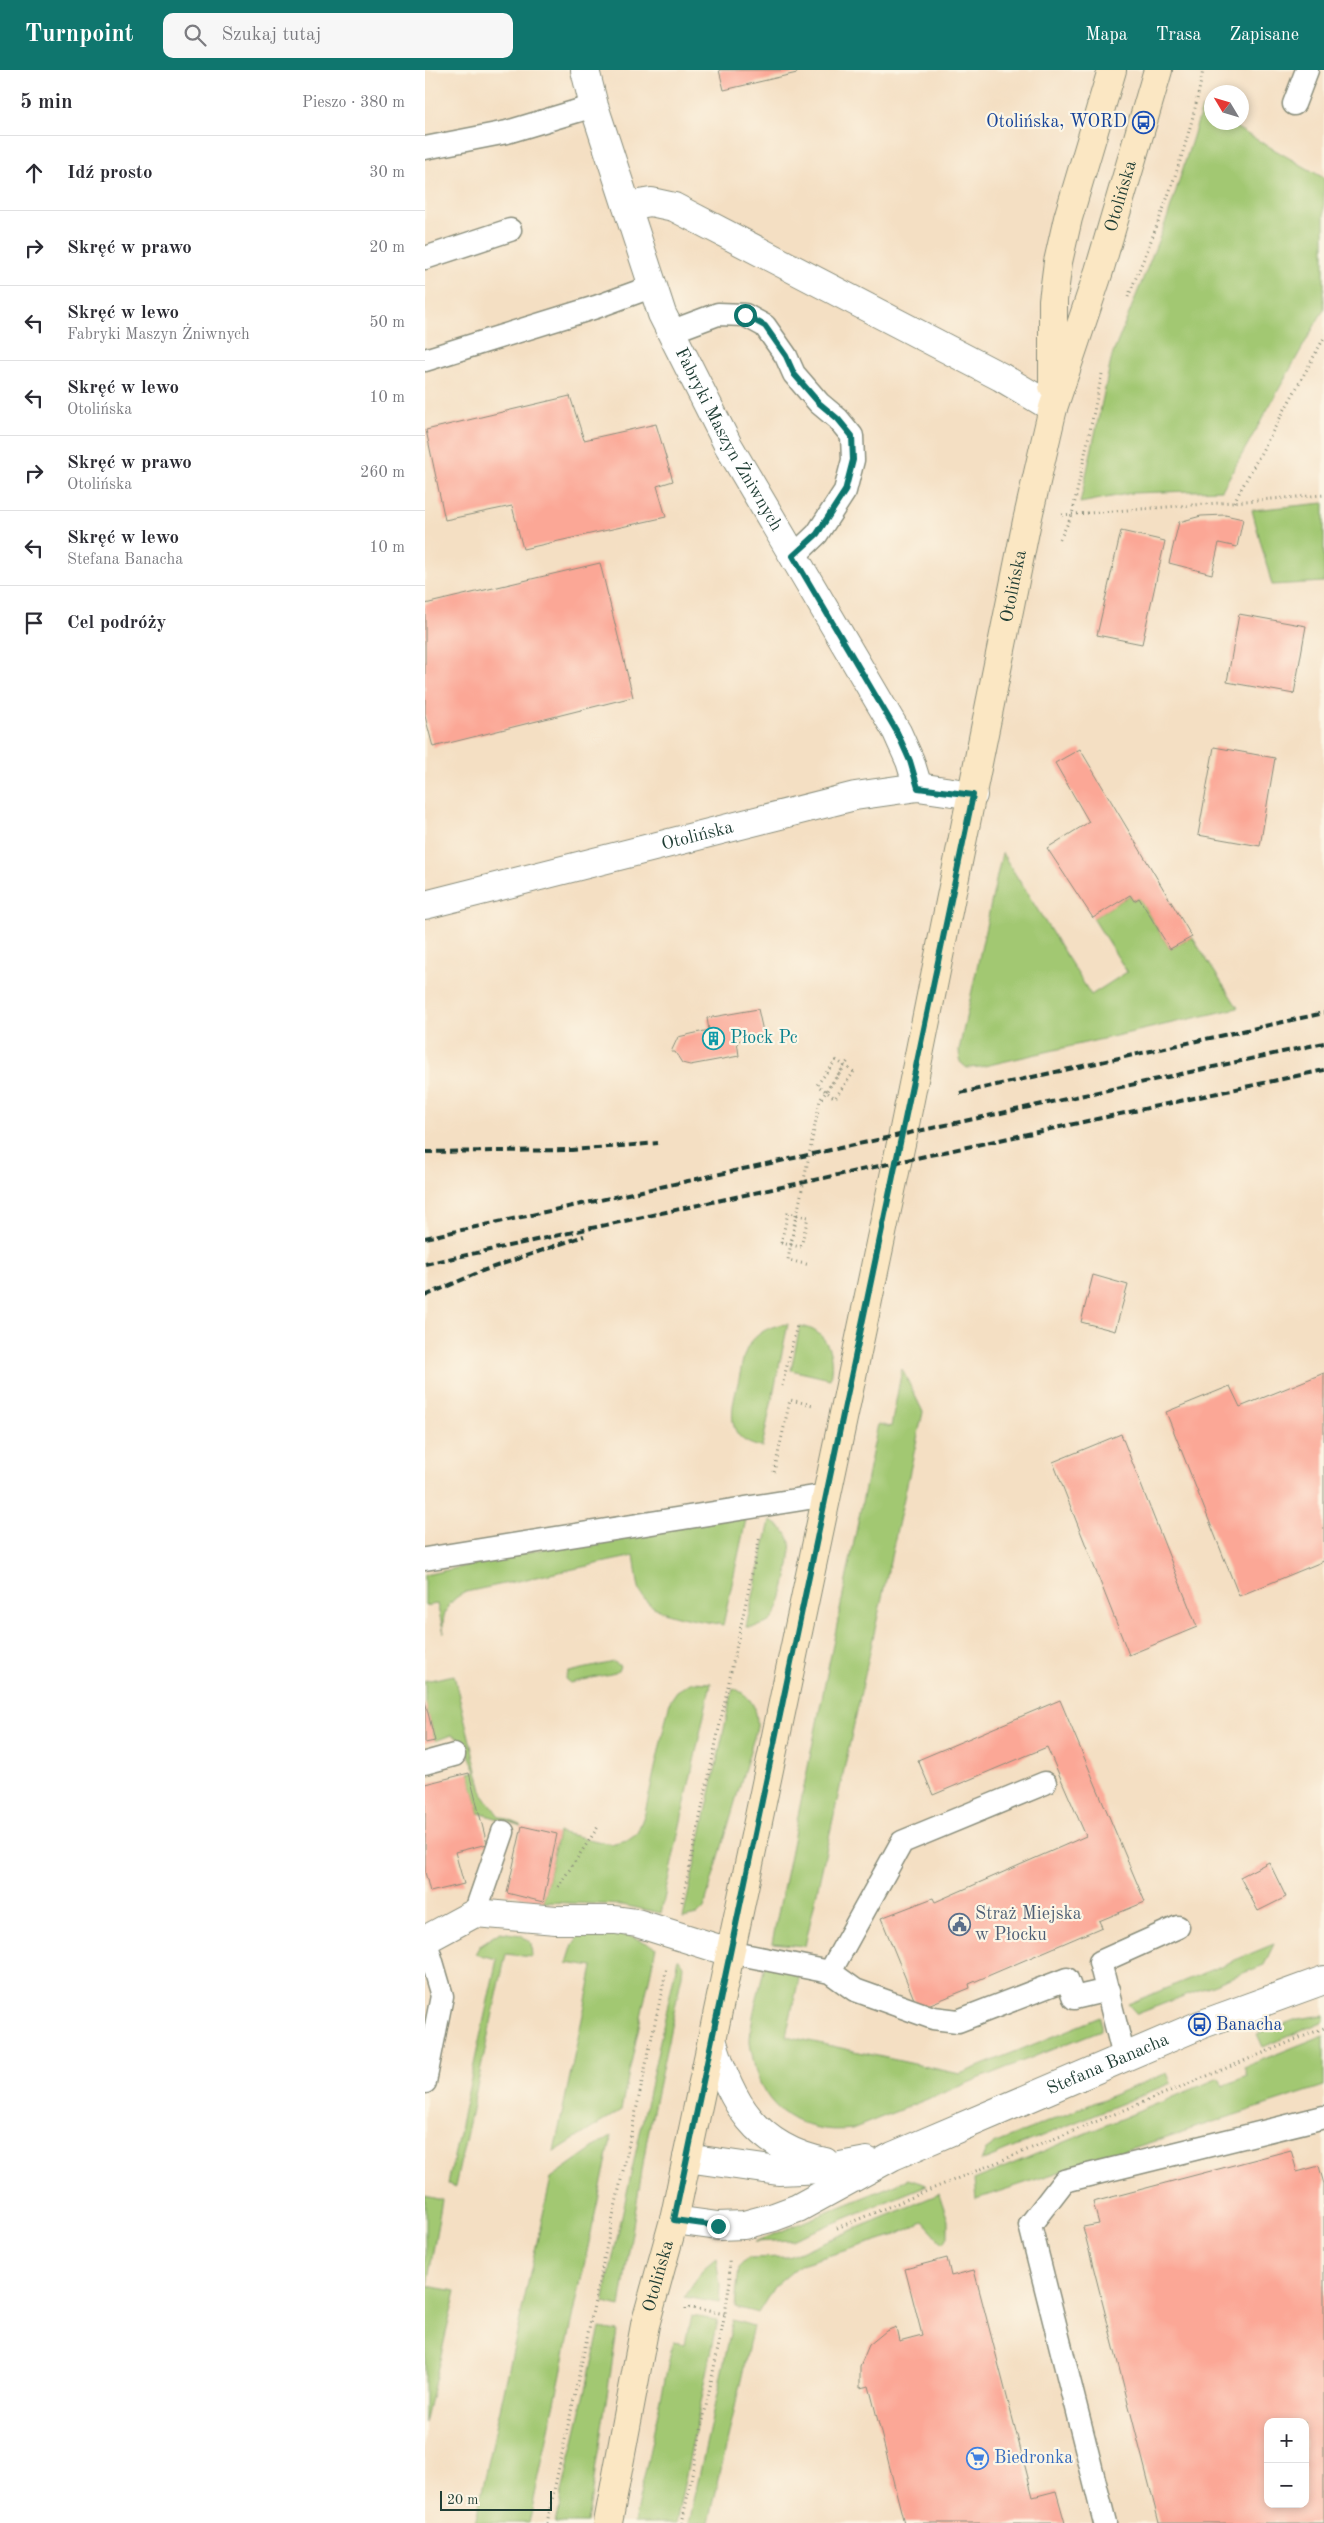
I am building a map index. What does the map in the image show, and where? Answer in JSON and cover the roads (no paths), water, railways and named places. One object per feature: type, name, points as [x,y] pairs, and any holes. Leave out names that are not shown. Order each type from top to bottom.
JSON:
[{"type":"main road","name":"Otolińska","points":[[1053,408],[1053,300],[1058,262],[1068,218],[1112,70]]},
{"type":"main road","name":"Otolińska","points":[[608,2523],[645,2325],[674,2220],[973,795],[1027,521],[1053,408],[1099,271],[1159,70]]},
{"type":"street","name":"Fabryki Maszyn Żniwnych","points":[[585,70],[594,106],[651,287],[670,332],[729,445],[897,732],[910,761],[918,788]]},
{"type":"street","points":[[627,206],[651,202],[674,207],[1001,378],[1053,408]]},
{"type":"street","name":"Otolińska","points":[[425,905],[855,796],[918,788],[973,795]]},
{"type":"street","points":[[425,1939],[475,1913],[637,1923],[729,1952]]},
{"type":"street","name":"Stefana Banacha","points":[[674,2220],[718,2226],[744,2225],[774,2217],[798,2208],[893,2156],[1200,2024],[1324,1980]]},
{"type":"street","name":"Stefana Banacha","points":[[711,2039],[727,2083],[741,2111],[761,2134],[784,2149],[811,2159],[846,2166]]},
{"type":"street","name":"Stefana Banacha","points":[[687,2158],[778,2170],[824,2169],[893,2156]]},
{"type":"lane","points":[[1294,104],[1307,70]]},
{"type":"lane","points":[[425,148],[507,132],[594,106]]},
{"type":"lane","points":[[425,258],[510,230]]},
{"type":"lane","points":[[425,360],[597,307],[651,287]]},
{"type":"lane","points":[[670,332],[718,314],[745,315],[765,326],[786,356],[794,374],[819,403],[838,419],[852,436],[853,460],[845,491],[817,534],[793,556]]},
{"type":"lane","points":[[425,1558],[827,1495]]},
{"type":"lane","points":[[425,1763],[454,1755]]},
{"type":"lane","points":[[830,1972],[902,1842],[1045,1783]]},
{"type":"lane","points":[[475,1913],[503,1832]]},
{"type":"lane","points":[[1124,2057],[1100,1962],[1178,1927]]},
{"type":"lane","points":[[425,1939],[442,1996],[425,2082]]},
{"type":"lane","points":[[729,1952],[830,1972],[855,1990],[933,2018],[958,2021],[1067,1979],[1074,1998],[1108,1990]]},
{"type":"lane","points":[[1105,2523],[1030,2225],[1064,2181],[1324,2117]]},
{"type":"railway","points":[[960,1093],[1324,1013]]},
{"type":"railway","points":[[425,1238],[1324,1043]]},
{"type":"railway","points":[[425,1264],[1324,1070]]},
{"type":"railway","points":[[425,1152],[572,1150],[658,1143]]},
{"type":"railway","points":[[425,1296],[482,1271],[584,1236]]},
{"type":"place","name":"Otolińska, WORD","points":[[1143,122]]},
{"type":"place","name":"Płock Pc","points":[[714,1038]]},
{"type":"place","name":"Straż Miejska w Płocku","points":[[959,1924]]},
{"type":"place","name":"Banacha","points":[[1200,2025]]},
{"type":"place","name":"Biedronka","points":[[978,2458]]}]
